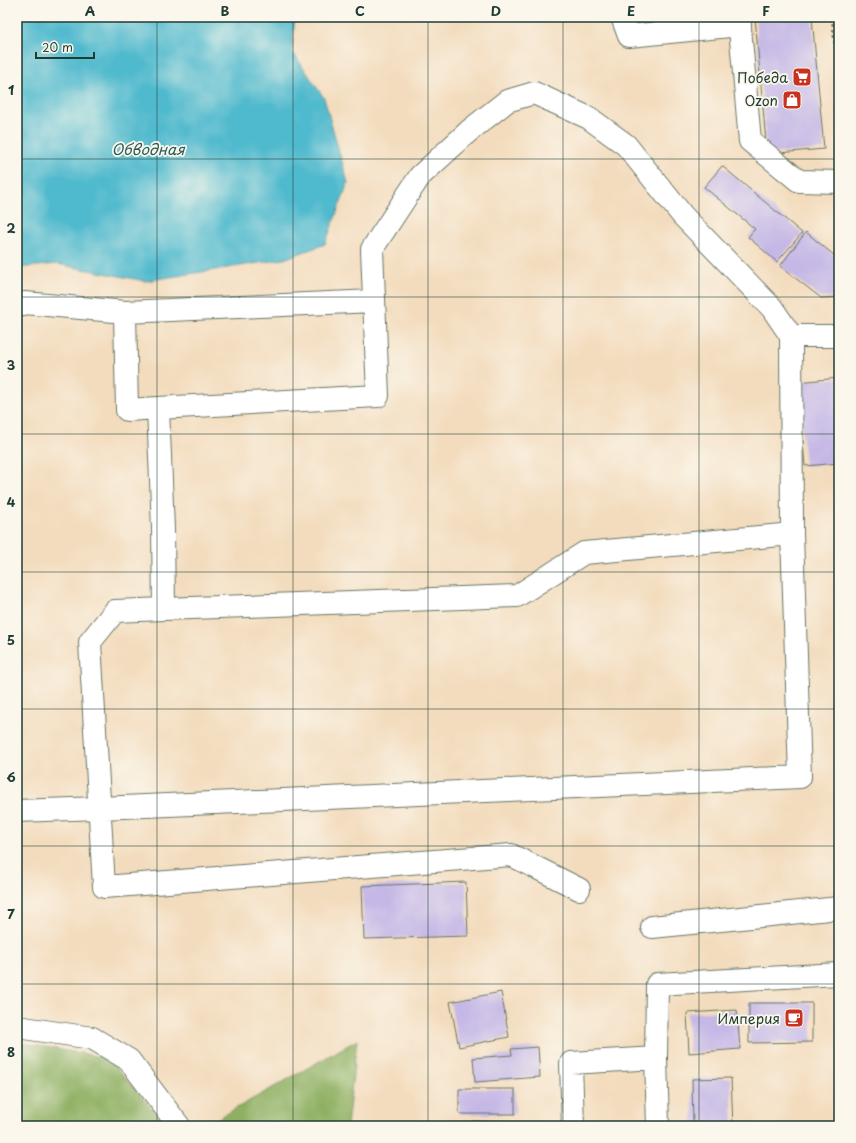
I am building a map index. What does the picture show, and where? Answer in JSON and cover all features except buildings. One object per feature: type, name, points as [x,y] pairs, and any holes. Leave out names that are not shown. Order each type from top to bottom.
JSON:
[{"type":"street","points":[[622,17],[629,36],[675,24],[740,21],[750,140],[799,182],[839,182]]},
{"type":"street","points":[[17,811],[800,777],[792,534],[791,336],[772,308],[683,216],[626,145],[589,118],[534,93],[507,101],[469,131],[420,176],[372,250],[378,396],[127,410],[125,312]]},
{"type":"street","points":[[17,307],[25,304],[125,312],[374,301]]},
{"type":"street","points":[[791,336],[839,336]]},
{"type":"street","points":[[158,408],[163,529],[164,610]]},
{"type":"street","points":[[579,889],[511,856],[104,887],[90,642],[115,611],[517,596],[584,553],[792,534]]},
{"type":"street","points":[[652,927],[839,908]]},
{"type":"street","points":[[658,1126],[656,1058],[657,984],[839,974]]},
{"type":"street","points":[[17,1027],[92,1038],[129,1060],[180,1126]]},
{"type":"street","points":[[572,1126],[572,1063],[656,1058]]},
{"type":"path","points":[[832,17],[839,86]]},
{"type":"green space","points":[[357,1040],[347,1126],[205,1126]]},
{"type":"green space","points":[[17,1042],[107,1058],[168,1126],[17,1126]]},
{"type":"water","name":"Обводная","points":[[17,17],[295,17],[292,51],[324,98],[348,183],[325,244],[284,259],[145,281],[57,264],[17,268]]},
{"type":"place","name":"Победа","points":[[802,77]]},
{"type":"place","name":"Ozon","points":[[792,100]]},
{"type":"place","name":"Империя","points":[[794,1018]]}]
